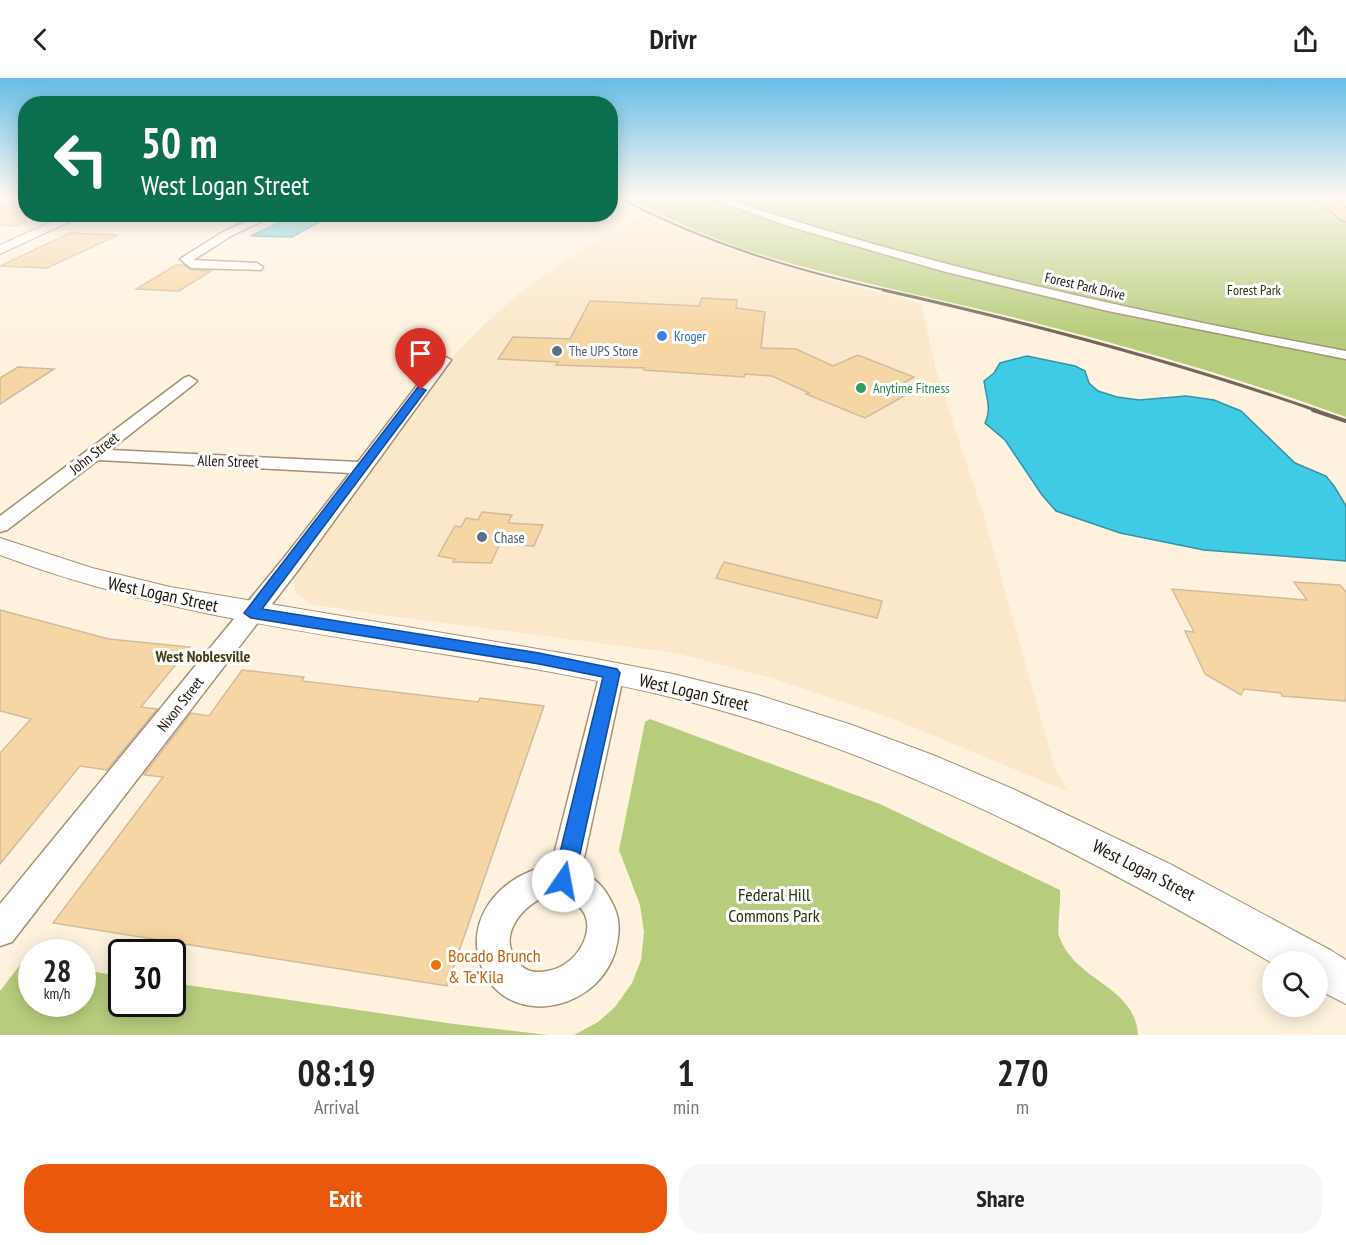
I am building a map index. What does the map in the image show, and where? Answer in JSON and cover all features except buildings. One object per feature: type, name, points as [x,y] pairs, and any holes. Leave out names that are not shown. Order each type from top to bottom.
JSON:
[{"type":"street","points":[[0,250],[14,244]]},
{"type":"street","points":[[211,244],[186,259],[191,264],[257,267]]},
{"type":"street","name":"Forest Park Drive","points":[[855,244],[956,271],[1137,313],[1346,355]]},
{"type":"street","name":"Nixon Street","points":[[0,930],[251,613],[444,360]]},
{"type":"street","name":"John Street","points":[[0,526],[189,381]]},
{"type":"street","name":"Allen Street","points":[[93,454],[363,468]]},
{"type":"street","name":"West Logan Street","points":[[0,546],[80,575],[130,589],[251,613],[549,660],[675,686],[783,715],[849,737],[995,795],[1206,902],[1290,951]]},
{"type":"street","points":[[563,881],[612,673]]},
{"type":"street","points":[[1328,972],[1346,983]]},
{"type":"shaded area","points":[[593,244],[712,244],[831,280],[921,303],[936,370],[985,520],[1056,772],[1069,792],[891,718],[772,678],[676,653],[310,604],[296,594],[293,581],[297,565],[443,366],[525,288]]},
{"type":"green space","name":"Forest Park","points":[[728,244],[1346,244],[1346,417],[1264,388],[1138,350],[843,277]]},
{"type":"green space","name":"Federal Hill Commons Park","points":[[650,719],[880,804],[1060,890],[1059,936],[1067,951],[1078,964],[1127,1005],[1134,1018],[1138,1035],[574,1035],[598,1022],[615,1007],[632,983],[641,960],[644,932],[640,905],[619,850],[645,722]]},
{"type":"green space","points":[[18,968],[18,1017],[96,1017],[96,972],[108,974],[108,1017],[186,1017],[186,985],[454,1024],[548,1035],[0,1035],[0,991]]},
{"type":"water","points":[[1027,356],[1075,366],[1085,371],[1089,383],[1098,391],[1117,397],[1139,400],[1186,396],[1214,400],[1241,411],[1295,463],[1326,476],[1334,486],[1346,506],[1346,561],[1204,550],[1120,533],[1056,511],[1042,495],[1005,440],[985,423],[988,408],[984,381],[994,373],[1000,363]]},
{"type":"railway","points":[[724,244],[785,265],[889,291]]},
{"type":"railway","points":[[883,290],[1102,344],[1318,411]]},
{"type":"railway","points":[[1313,410],[1346,421]]},
{"type":"place","name":"Kroger","points":[[662,336]]},
{"type":"place","name":"The UPS Store","points":[[557,351]]},
{"type":"place","name":"Anytime Fitness","points":[[861,388]]},
{"type":"place","name":"Chase","points":[[482,537]]},
{"type":"place","name":"Bocado Brunch & Te’Kila","points":[[436,965]]},
{"type":"district","name":"West Noblesville","points":[[203,656]]},
{"type":"route","points":[[421,390],[291,564],[251,613],[539,658],[612,673],[563,881]]}]
